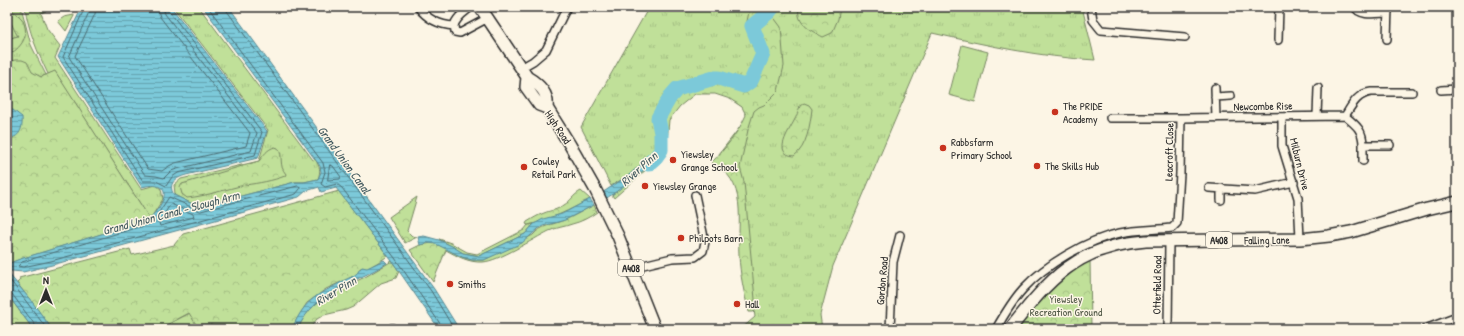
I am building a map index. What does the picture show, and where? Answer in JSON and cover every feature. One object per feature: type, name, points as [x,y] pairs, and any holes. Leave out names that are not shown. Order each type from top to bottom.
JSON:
[{"type":"main road","points":[[480,7],[524,73]]},
{"type":"main road","name":"High Road","points":[[524,73],[538,84],[548,99],[547,108],[596,190],[631,268]]},
{"type":"main road","name":"Falling Lane","points":[[1010,329],[1047,286],[1069,266],[1081,258],[1097,251],[1125,243],[1300,239],[1329,236],[1351,232],[1440,205],[1457,202]]},
{"type":"main road","name":"A408","points":[[631,268],[656,329]]},
{"type":"street","points":[[418,7],[426,16],[435,22],[454,26]]},
{"type":"street","points":[[471,7],[458,17],[454,26],[455,32],[460,33],[488,18]]},
{"type":"street","points":[[524,73],[533,61],[546,50],[567,7]]},
{"type":"street","points":[[1091,7],[1093,20],[1101,30],[1186,37]]},
{"type":"street","points":[[1278,40],[1279,7]]},
{"type":"street","points":[[1355,7],[1360,13],[1388,10],[1387,39]]},
{"type":"street","points":[[1215,88],[1216,118]]},
{"type":"street","points":[[1317,116],[1318,88]]},
{"type":"street","points":[[1441,90],[1457,89]]},
{"type":"street","points":[[1363,161],[1363,138],[1360,131],[1345,116],[1355,100],[1364,93],[1371,92],[1412,92]]},
{"type":"street","points":[[1215,97],[1231,96]]},
{"type":"street","name":"Newcombe Rise","points":[[1181,118],[1345,116]]},
{"type":"street","name":"Milburn Drive","points":[[1282,117],[1282,146],[1298,198],[1300,239]]},
{"type":"street","name":"Leacroft Close","points":[[996,329],[1012,302],[1022,290],[1046,268],[1059,260],[1090,244],[1120,233],[1170,229],[1176,226],[1178,220],[1181,118],[1110,118]]},
{"type":"street","points":[[1363,145],[1390,145]]},
{"type":"street","points":[[1209,188],[1255,191],[1294,182]]},
{"type":"street","points":[[1221,188],[1221,200]]},
{"type":"street","points":[[631,268],[672,258],[695,257],[702,253],[705,242],[695,195]]},
{"type":"street","name":"Gordon Road","points":[[890,329],[893,262],[900,235]]},
{"type":"street","name":"Otterfield Road","points":[[1168,329],[1169,241]]},
{"type":"street","points":[[1425,329],[1457,317]]},
{"type":"green space","points":[[7,7],[22,19],[25,25],[25,36],[17,49],[7,56],[7,39],[18,36],[7,18]]},
{"type":"green space","points":[[8,7],[21,7],[31,45],[46,75],[41,77],[7,62],[7,56],[20,45],[25,31],[22,20]]},
{"type":"green space","points":[[25,7],[43,7],[46,11],[41,13],[47,29],[60,46],[55,58],[141,189],[156,185],[161,189],[163,199],[150,219],[55,72],[48,74],[31,33]]},
{"type":"green space","points":[[173,7],[199,7],[313,160],[315,159],[320,169],[318,179],[295,182],[199,207],[174,195],[174,185],[181,179],[259,161],[268,130]]},
{"type":"green space","points":[[649,7],[1082,7],[1095,60],[1033,53],[932,33],[833,266],[820,315],[822,329],[741,329],[755,317],[739,193],[719,154],[751,113],[705,81],[719,79],[730,81],[714,78],[677,89],[670,97],[658,118],[661,133],[659,149],[629,175],[611,186],[581,127]]},
{"type":"green space","points":[[750,7],[767,7],[750,25],[746,26]]},
{"type":"green space","points":[[799,7],[840,7],[838,19],[832,33],[823,37],[805,26],[800,18]]},
{"type":"green space","points":[[769,12],[781,27],[784,66],[778,91],[764,105],[754,111],[748,130],[740,167],[744,182],[756,310],[749,312],[740,270],[739,216],[736,190],[731,179],[723,170],[711,163],[731,140],[743,122],[746,115],[742,107],[730,99],[715,94],[695,94],[680,106],[669,120],[665,151],[614,198],[612,195],[648,166],[663,151],[659,118],[677,89],[714,79],[744,86],[751,81],[763,54],[752,26]]},
{"type":"green space","points":[[74,15],[66,31],[58,21],[64,17]]},
{"type":"green space","points":[[7,18],[10,20],[18,36],[7,39]]},
{"type":"green space","points":[[962,45],[988,52],[975,102],[949,95]]},
{"type":"green space","points":[[15,60],[27,62],[32,72],[41,77],[55,71],[150,219],[7,264],[7,62]]},
{"type":"green space","points":[[804,103],[809,105],[812,109],[810,122],[805,141],[794,156],[787,154],[783,147],[786,136],[800,106]]},
{"type":"green space","points":[[275,147],[280,151],[282,167],[286,174],[285,176],[270,181],[245,185],[194,197],[187,198],[182,194],[180,187],[182,184],[259,161],[264,154]]},
{"type":"green space","points":[[339,191],[388,256],[367,269],[360,268],[358,274],[326,289],[307,303],[292,329],[220,329],[209,324],[197,326],[189,313],[159,329],[52,329],[17,283],[20,280],[19,278],[130,249],[132,255],[174,245],[183,234]]},
{"type":"green space","points":[[581,191],[590,199],[552,217],[536,223],[526,224],[540,215],[562,207]]},
{"type":"green space","points":[[417,197],[407,231],[412,236],[417,237],[405,243],[389,217]]},
{"type":"green space","points":[[594,205],[597,212],[579,222],[549,231],[507,254],[490,261],[478,262],[468,260],[446,250],[433,282],[410,250],[420,245],[432,243],[444,247],[462,257],[472,260],[484,260],[533,235],[543,227],[560,222]]},
{"type":"green space","points":[[534,224],[525,234],[479,256],[463,253],[439,239],[451,243],[467,252],[477,254],[524,230],[528,225]]},
{"type":"green space","name":"Yiewsley Recreation Ground","points":[[1090,259],[1091,329],[1016,329],[1026,315],[1067,273]]},
{"type":"green space","points":[[392,261],[399,271],[396,278],[381,283],[353,307],[324,315],[317,319],[309,329],[298,329],[303,319],[317,303],[335,291],[365,277]]},
{"type":"green space","points":[[7,294],[33,329],[7,329]]},
{"type":"green space","points":[[190,313],[205,323],[214,325],[220,329],[159,329]]},
{"type":"water","name":"Grand Union Canal - Slough Arm","points":[[82,7],[171,7],[267,131],[258,158],[186,175],[176,179],[172,184],[172,191],[174,195],[199,207],[295,182],[318,179],[321,172],[320,166],[203,7],[229,7],[434,289],[459,329],[439,329],[392,261],[336,188],[321,192],[319,187],[306,191],[299,197],[52,265],[23,272],[7,272],[7,264],[20,259],[150,219],[159,208],[163,200],[164,191],[162,188],[158,186],[142,187],[58,57]]},
{"type":"water","points":[[7,109],[13,110],[22,117],[20,132],[15,137],[11,138],[7,138]]},
{"type":"water","points":[[659,149],[663,151],[643,171],[602,201],[599,195],[629,175]]},
{"type":"water","points":[[590,199],[594,205],[565,220],[543,226],[522,243],[484,260],[472,260],[462,257],[436,244],[428,243],[420,245],[418,237],[424,236],[439,240],[463,253],[479,256],[525,234],[534,224],[543,219],[562,214]]},
{"type":"water","points":[[384,260],[387,263],[325,297],[305,316],[298,329],[292,329],[302,310],[313,298],[353,276],[362,267],[367,268]]},
{"type":"water","points":[[9,274],[52,329],[33,329],[7,294],[7,275]]},
{"type":"waterway","name":"River Pinn","points":[[648,164],[661,150],[661,133],[658,118],[670,97],[677,89],[714,78],[719,78],[744,86],[751,81],[763,54],[752,26],[773,7]]},
{"type":"place","name":"The PRIDE Academy","points":[[1055,112]]},
{"type":"place","name":"Rabbsfarm Primary School","points":[[943,148]]},
{"type":"place","name":"Yiewsley Grange School","points":[[673,160]]},
{"type":"place","name":"The Skills Hub","points":[[1037,166]]},
{"type":"place","name":"Cowley Retail Park","points":[[524,167]]},
{"type":"place","name":"Yiewsley Grange","points":[[645,186]]},
{"type":"place","name":"Philpots Barn","points":[[681,238]]},
{"type":"place","name":"Smiths","points":[[450,284]]},
{"type":"place","name":"Hall","points":[[737,304]]},
{"type":"water label","name":"Grand Union Canal","points":[[344,160]]}]
